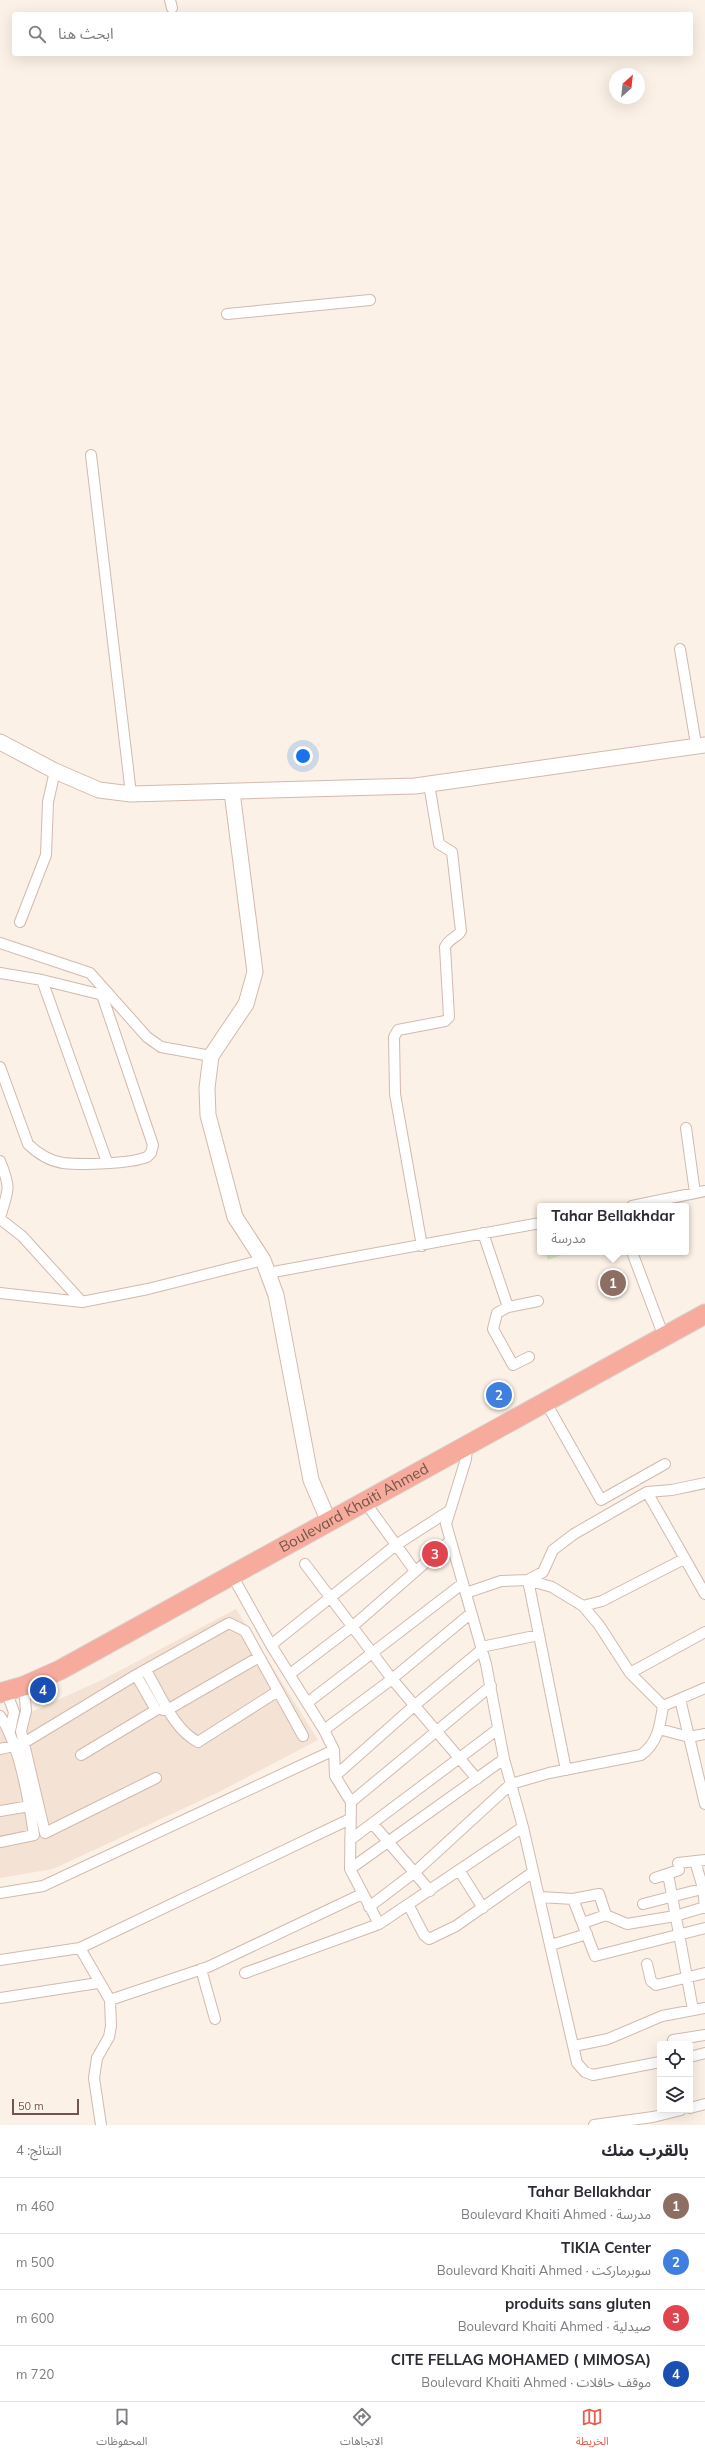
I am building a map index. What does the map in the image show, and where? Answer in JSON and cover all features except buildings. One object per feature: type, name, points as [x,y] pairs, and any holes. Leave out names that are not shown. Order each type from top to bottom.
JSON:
[{"type":"highway","name":"Boulevard Khaiti Ahmed","points":[[3,1692],[24,1686],[60,1670],[233,1577],[329,1522],[705,1314]]},
{"type":"street","points":[[227,314],[370,300]]},
{"type":"street","points":[[91,455],[131,794]]},
{"type":"street","points":[[0,742],[55,771],[99,790],[131,794],[232,792],[429,784],[701,745],[680,648]]},
{"type":"street","points":[[20,922],[46,855],[48,802],[55,771]]},
{"type":"street","points":[[422,1246],[396,1094],[394,1037],[398,1030],[445,1021],[449,1017],[445,947],[451,937],[459,934],[461,931],[452,852],[439,844],[429,784]]},
{"type":"street","points":[[232,792],[255,972],[246,1004],[211,1056],[206,1088],[208,1115],[235,1217],[265,1266],[276,1295],[311,1480],[329,1522]]},
{"type":"street","points":[[0,943],[90,973],[115,998],[147,1036],[161,1047],[211,1056]]},
{"type":"street","points":[[0,973],[42,980],[115,998]]},
{"type":"street","points":[[42,980],[107,1162]]},
{"type":"street","points":[[0,1067],[28,1144],[36,1152],[62,1163],[107,1162],[142,1159],[151,1153],[153,1145],[102,995]]},
{"type":"street","points":[[647,1203],[700,1192],[686,1128]]},
{"type":"street","points":[[0,1161],[9,1187],[0,1218],[22,1236],[82,1302]]},
{"type":"street","points":[[0,1293],[82,1302],[265,1266],[422,1246],[537,1224]]},
{"type":"street","points":[[483,1233],[508,1307]]},
{"type":"street","points":[[633,1255],[664,1337]]},
{"type":"street","points":[[529,1358],[513,1365],[493,1329],[496,1313],[508,1307],[538,1301]]},
{"type":"street","points":[[545,1402],[601,1500],[665,1464]]},
{"type":"street","points":[[467,1446],[466,1459],[446,1524],[449,1542],[464,1588],[470,1614],[483,1651],[504,1759],[534,1872],[579,2067],[589,2074],[597,2074],[657,2063]]},
{"type":"street","points":[[528,1580],[543,1572],[553,1550],[574,1534],[647,1492],[672,1490],[705,1483]]},
{"type":"street","points":[[647,1492],[705,1594]]},
{"type":"street","points":[[365,1502],[415,1571]]},
{"type":"street","points":[[271,1645],[396,1545],[449,1511]]},
{"type":"street","points":[[290,1674],[353,1626],[449,1542]]},
{"type":"street","points":[[583,1606],[602,1602],[684,1559]]},
{"type":"street","points":[[305,1564],[392,1679],[477,1779]]},
{"type":"street","points":[[233,1577],[271,1645],[324,1730],[334,1750],[335,1776],[351,1802],[350,1869],[379,1924]]},
{"type":"street","points":[[528,1580],[566,1770]]},
{"type":"street","points":[[307,1703],[373,1653],[464,1588],[501,1581],[528,1580],[552,1587],[583,1606],[598,1625],[630,1673],[663,1706]]},
{"type":"street","points":[[324,1730],[392,1679],[470,1614]]},
{"type":"street","points":[[0,1749],[18,1745],[229,1623],[245,1631],[303,1736]]},
{"type":"street","points":[[630,1673],[705,1632]]},
{"type":"street","points":[[335,1776],[415,1705],[483,1651],[486,1646],[539,1635]]},
{"type":"street","points":[[81,1755],[156,1710],[169,1710],[259,1657]]},
{"type":"street","points":[[141,1673],[156,1710]]},
{"type":"street","points":[[141,1673],[169,1710],[186,1736],[198,1742],[278,1691]]},
{"type":"street","points":[[15,1731],[26,1711],[24,1686]]},
{"type":"street","points":[[351,1802],[491,1686]]},
{"type":"street","points":[[663,1706],[705,1688]]},
{"type":"street","points":[[0,1842],[34,1835],[30,1806],[15,1731],[14,1712],[3,1692]]},
{"type":"street","points":[[680,1699],[705,1804]]},
{"type":"street","points":[[369,1907],[415,1872],[511,1784],[566,1770],[641,1755],[650,1749],[660,1730],[663,1706]]},
{"type":"street","points":[[0,1716],[15,1731]]},
{"type":"street","points":[[350,1840],[498,1729]]},
{"type":"street","points":[[660,1730],[689,1737],[705,1734]]},
{"type":"street","points":[[18,1745],[45,1832],[156,1778]]},
{"type":"street","points":[[0,1893],[44,1886],[334,1750]]},
{"type":"street","points":[[350,1869],[504,1759]]},
{"type":"street","points":[[0,1811],[30,1806]]},
{"type":"street","points":[[0,1960],[80,1948],[350,1819]]},
{"type":"street","points":[[373,1824],[430,1891]]},
{"type":"street","points":[[245,1973],[379,1924],[409,1906],[523,1827]]},
{"type":"street","points":[[583,1923],[606,1915],[627,1924],[675,1916],[705,1908],[700,1860],[678,1867],[668,1874],[655,1878]]},
{"type":"street","points":[[459,1870],[483,1908]]},
{"type":"street","points":[[409,1906],[424,1935],[429,1939],[456,1926],[534,1872]]},
{"type":"street","points":[[668,1874],[693,2010]]},
{"type":"street","points":[[643,1904],[704,1888]]},
{"type":"street","points":[[110,2000],[201,1969],[362,1894]]},
{"type":"street","points":[[540,1897],[573,1899],[599,1894],[606,1915]]},
{"type":"street","points":[[573,1899],[595,1956],[705,1928]]},
{"type":"street","points":[[551,1945],[587,1934]]},
{"type":"street","points":[[80,1948],[98,1983],[110,2000],[111,2026],[109,2037],[97,2058],[94,2078],[101,2125]]},
{"type":"street","points":[[647,1964],[651,1981],[656,1985],[705,1973]]},
{"type":"street","points":[[201,1969],[215,2019]]},
{"type":"street","points":[[0,1998],[98,1983]]},
{"type":"street","points":[[574,2046],[608,2039],[662,2016],[705,2008]]},
{"type":"street","points":[[673,2040],[705,2035]]},
{"type":"street","points":[[693,2056],[705,2054]]},
{"type":"street","points":[[693,2107],[705,2104]]},
{"type":"street","points":[[594,2125],[641,2122],[671,2113]]},
{"type":"shaded area","points":[[236,1609],[318,1740],[219,1792],[53,1869],[0,1878],[0,1726],[104,1679]]},
{"type":"green space","points":[[546,1255],[561,1255],[548,1260]]},
{"type":"place","name":"Tahar Bellakhdar","points":[[613,1283]]},
{"type":"place","name":"TIKIA Center","points":[[499,1395]]},
{"type":"place","name":"produits sans gluten","points":[[435,1554]]},
{"type":"place","name":"CITE FELLAG MOHAMED ( MIMOSA)","points":[[43,1690]]}]
